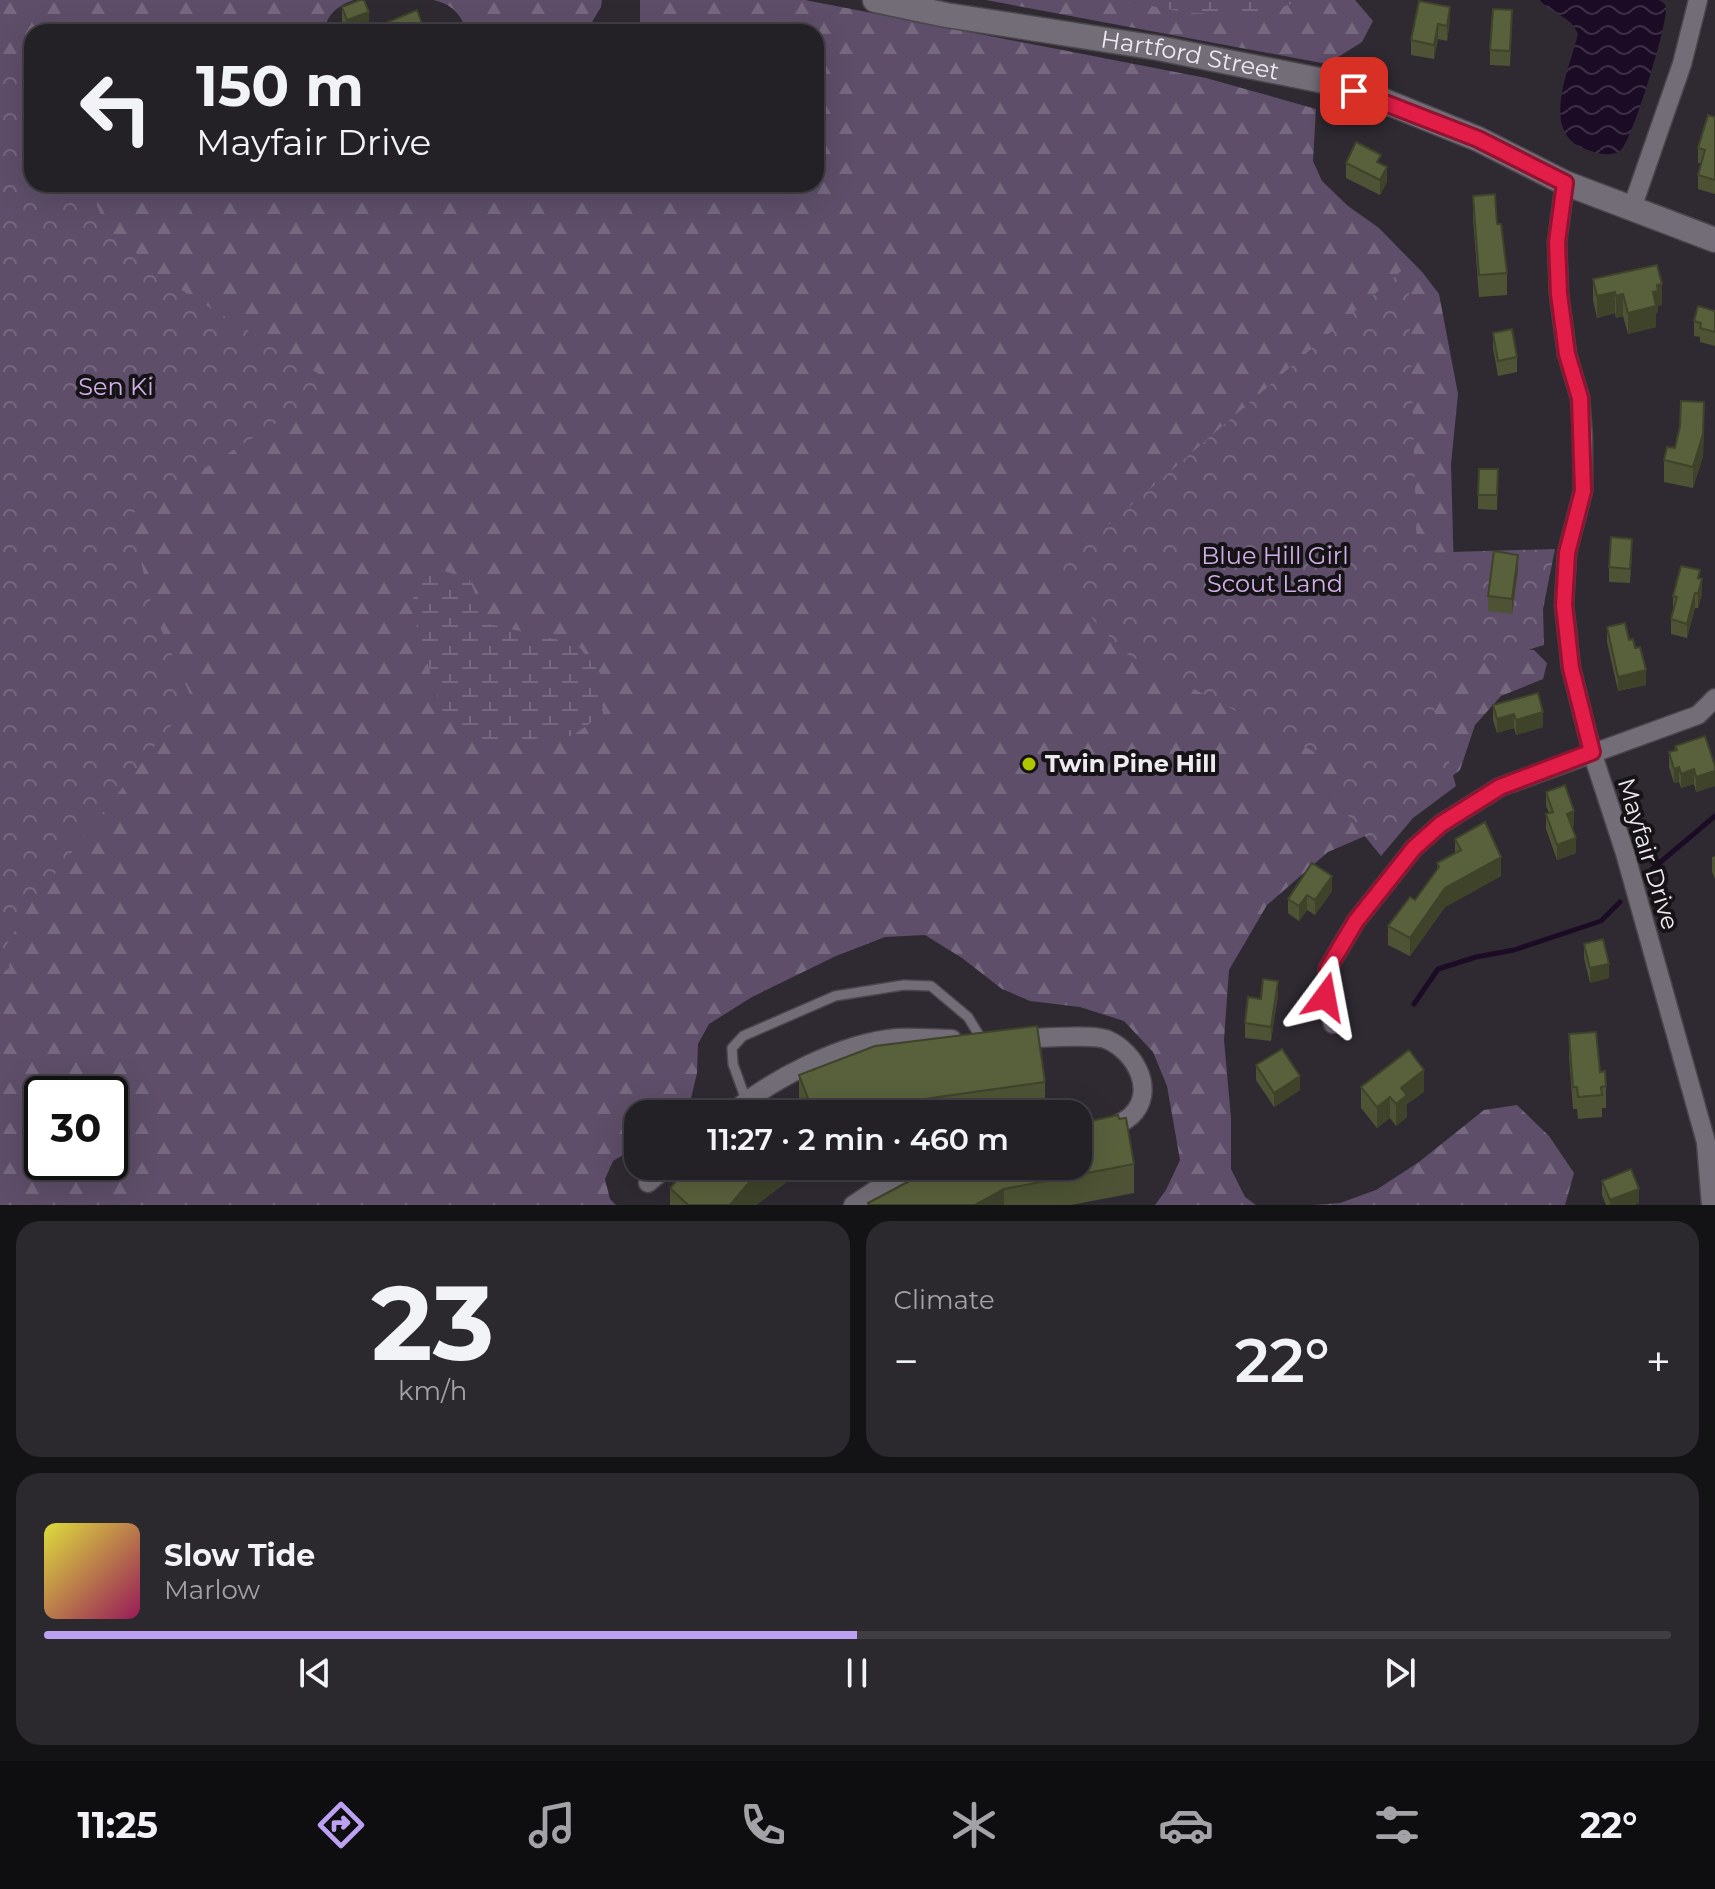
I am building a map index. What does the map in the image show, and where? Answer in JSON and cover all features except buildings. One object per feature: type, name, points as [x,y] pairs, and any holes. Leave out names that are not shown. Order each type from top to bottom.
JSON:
[{"type":"street","name":"Hartford Street","points":[[875,0],[946,15],[1172,51],[1329,82],[1478,139],[1565,183],[1715,240]]},
{"type":"street","points":[[1632,208],[1682,64],[1698,0]]},
{"type":"street","name":"Mayfair Drive","points":[[1565,183],[1557,242],[1559,294],[1567,354],[1580,398],[1583,491],[1567,553],[1564,605],[1571,668],[1592,752],[1625,853],[1706,1142],[1711,1205]]},
{"type":"street","points":[[1333,1024],[1325,997],[1328,968],[1356,921],[1414,848],[1441,824],[1500,787],[1698,715],[1715,698]]},
{"type":"street","points":[[746,1100],[791,1074],[847,1049],[896,1038],[1105,1038],[1124,1049],[1139,1068],[1143,1092],[1133,1114],[1103,1130],[1092,1132]]},
{"type":"street","points":[[648,1183],[652,1180]]},
{"type":"street","points":[[853,1205],[890,1180]]},
{"type":"lane","points":[[746,1100],[733,1064],[732,1048],[743,1036],[835,996],[904,985],[931,986],[968,1017],[982,1040]]},
{"type":"green space","points":[[0,0],[354,0],[334,12],[326,24],[24,24],[24,192],[824,192],[824,24],[640,24],[640,0],[805,0],[1206,78],[1316,109],[1313,161],[1322,181],[1348,206],[1379,228],[1439,294],[1458,394],[1451,464],[1454,574],[1496,646],[1534,650],[1547,663],[1543,679],[1501,696],[1475,725],[1460,770],[1372,833],[1328,852],[1267,905],[1229,970],[1224,1040],[1231,1118],[1231,1169],[1245,1197],[1256,1205],[1155,1205],[1180,1160],[1167,1086],[1153,1052],[1124,1021],[1080,1007],[1030,1001],[1002,989],[962,958],[925,935],[885,937],[836,956],[752,997],[709,1024],[698,1044],[697,1073],[691,1100],[624,1100],[624,1154],[613,1161],[605,1179],[610,1199],[616,1205],[0,1205]]},
{"type":"green space","points":[[433,0],[602,0],[591,24],[464,24],[455,11]]},
{"type":"green space","points":[[986,0],[1355,0],[1373,21],[1362,42],[1327,64]]},
{"type":"green space","points":[[1117,0],[1302,0],[1259,15],[1191,13]]},
{"type":"green space","name":"Sen Ki","points":[[0,56],[24,82],[24,192],[91,192],[110,234],[135,251],[150,271],[337,385],[122,520],[138,549],[152,609],[192,699],[31,904],[6,946],[11,953],[9,968],[0,975]]},
{"type":"green space","name":"Blue Hill Girl Scout Land","points":[[1408,265],[1417,553],[1555,549],[1543,609],[1544,645],[1426,681],[1456,786],[1413,818],[1381,856],[1329,792],[1349,770],[1125,653],[1051,575]]},
{"type":"green space","points":[[431,567],[469,579],[488,624],[577,644],[600,673],[603,714],[572,736],[478,743],[441,709],[410,604]]},
{"type":"green space","points":[[1517,1105],[1549,1136],[1574,1173],[1565,1205],[1313,1205],[1340,1203],[1376,1190],[1419,1162],[1484,1110]]},
{"type":"water","points":[[1540,0],[1659,0],[1665,5],[1661,37],[1633,127],[1621,150],[1614,154],[1591,151],[1575,143],[1565,132],[1561,101],[1578,34],[1571,23]]},
{"type":"waterway","points":[[1644,876],[1715,816]]},
{"type":"waterway","points":[[1414,1004],[1438,969],[1476,957],[1514,950],[1601,921],[1620,902]]},
{"type":"place","name":"Twin Pine Hill","points":[[1029,764]]},
{"type":"route","points":[[1325,997],[1328,968],[1356,921],[1414,848],[1441,824],[1500,787],[1592,752],[1571,668],[1564,605],[1567,553],[1583,491],[1580,398],[1567,354],[1559,294],[1557,242],[1565,183],[1478,139],[1354,91]]}]
